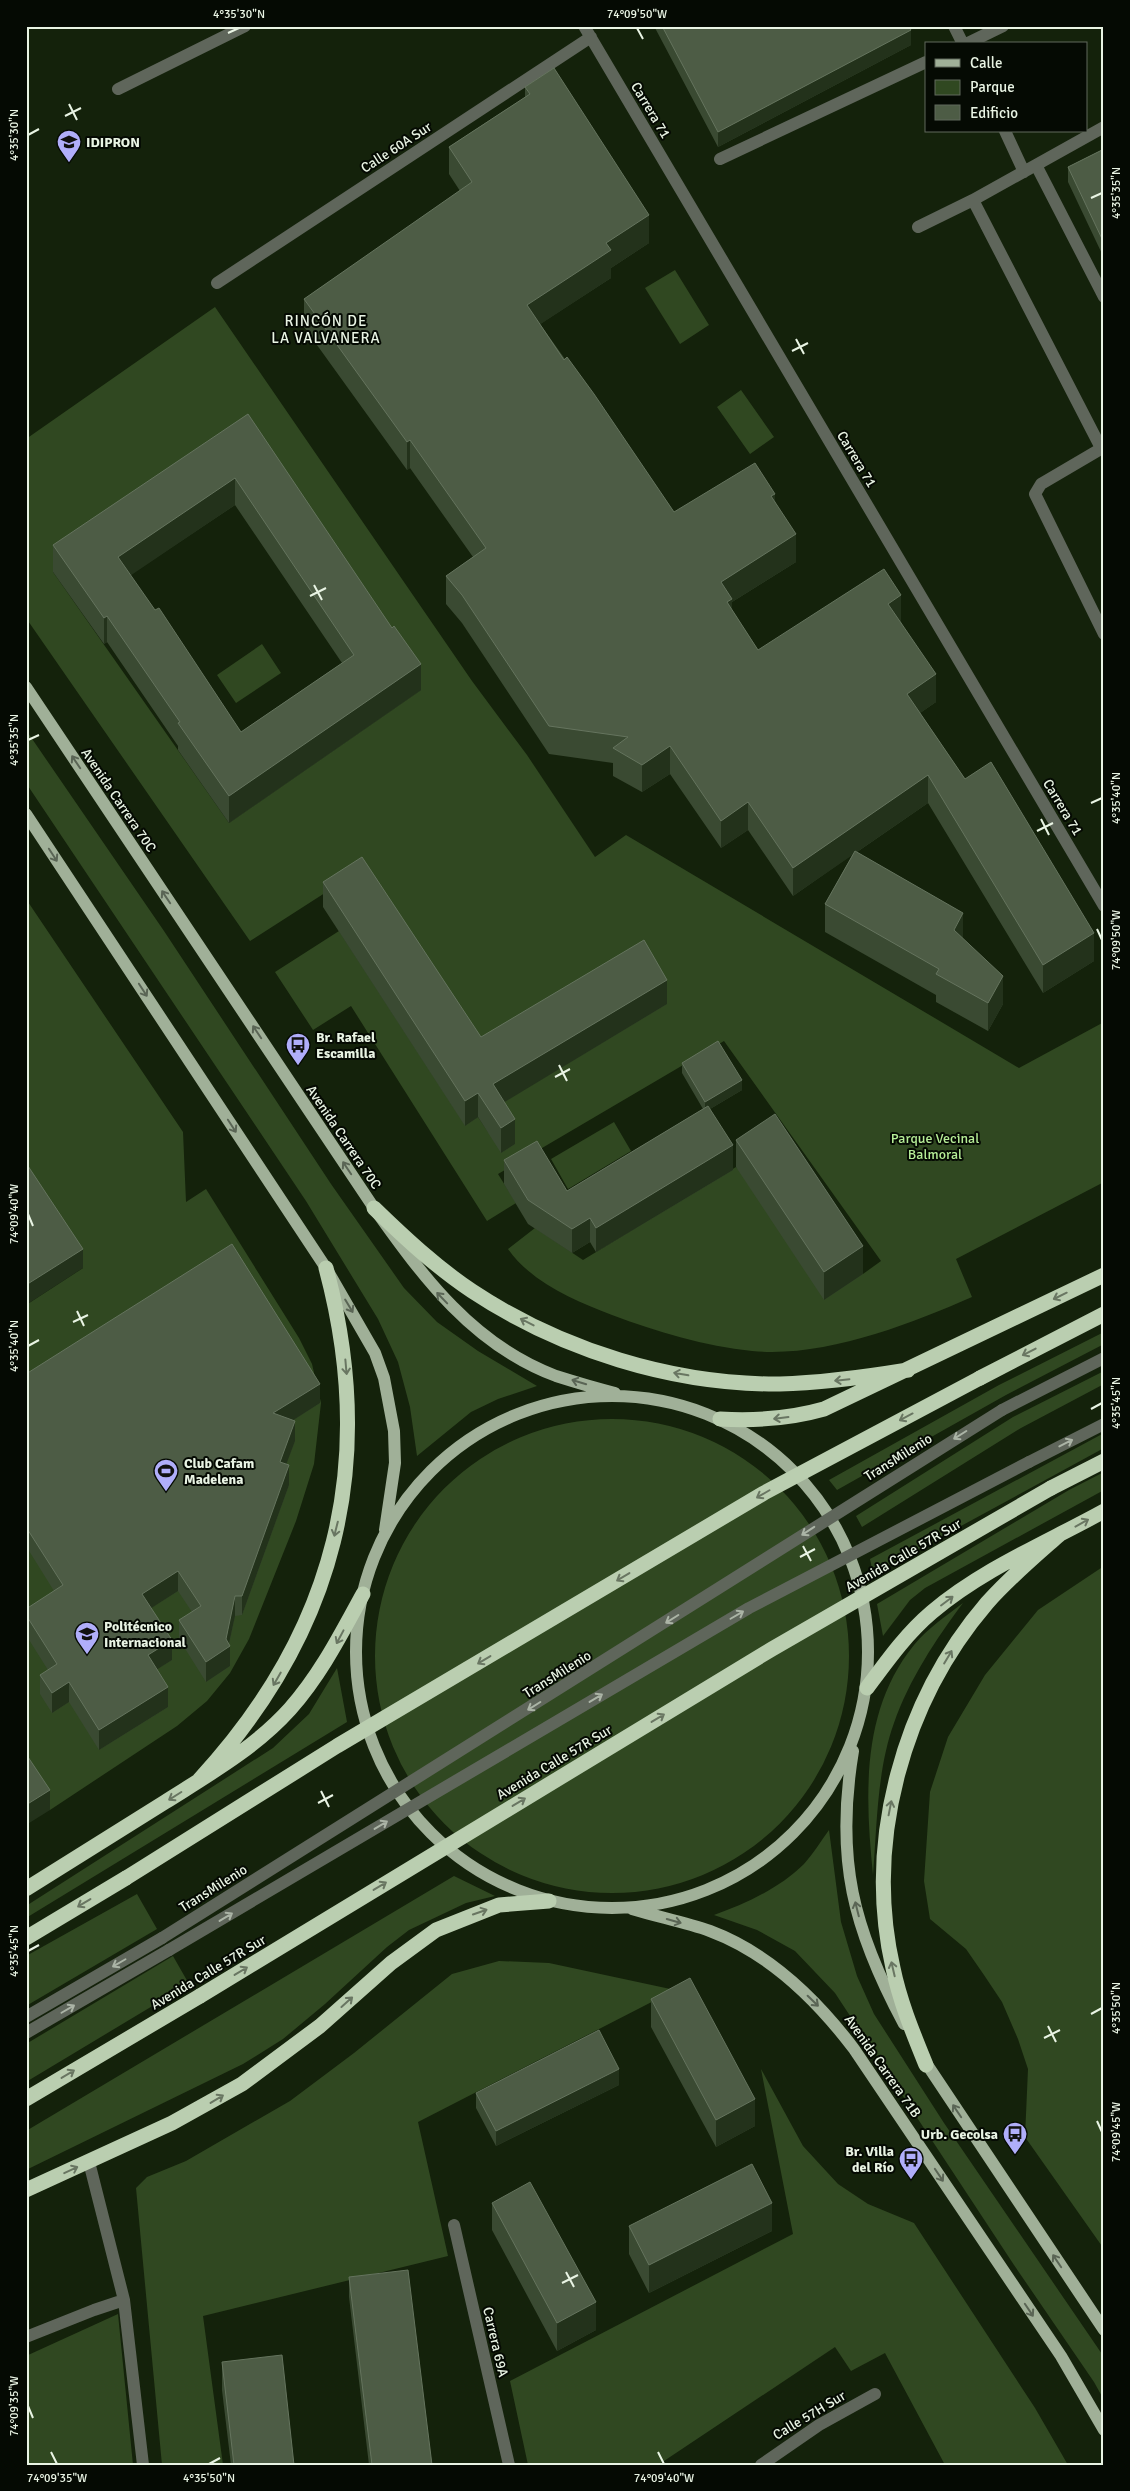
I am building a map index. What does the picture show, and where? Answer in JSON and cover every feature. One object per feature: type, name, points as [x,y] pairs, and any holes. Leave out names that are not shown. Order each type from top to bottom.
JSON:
[{"type":"highway","points":[[374,1208],[421,1253],[473,1291],[529,1324],[588,1349],[650,1368],[714,1380],[779,1384],[844,1380],[908,1370]]},
{"type":"highway","points":[[199,1780],[233,1742],[277,1679],[297,1641],[314,1602],[336,1529],[345,1479],[348,1394],[344,1351],[337,1309],[326,1268]]},
{"type":"highway","points":[[720,1419],[759,1421],[799,1416],[824,1409],[1104,1275]]},
{"type":"highway","points":[[26,1938],[337,1746],[764,1493],[1104,1314]]},
{"type":"highway","name":"Avenida Calle 57R Sur","points":[[26,2099],[200,1996],[772,1649],[1052,1488],[1104,1461]]},
{"type":"highway","points":[[867,1688],[896,1648],[931,1612],[971,1582],[1104,1511]]},
{"type":"highway","points":[[926,2065],[906,2017],[892,1967],[885,1919],[883,1870],[888,1822],[897,1774],[916,1719],[932,1684],[958,1641],[987,1603],[1022,1568],[1059,1536]]},
{"type":"highway","points":[[26,1889],[242,1752],[289,1710],[312,1683],[330,1655],[363,1594]]},
{"type":"highway","points":[[26,2190],[172,2123],[242,2084],[320,2026],[391,1963],[436,1930],[500,1905],[549,1901]]},
{"type":"main road","name":"Avenida Carrera 70C","points":[[26,687],[374,1208],[415,1266],[440,1296],[469,1324],[506,1350],[555,1375],[625,1397]]},
{"type":"main road","points":[[26,814],[326,1268],[360,1324],[384,1378],[394,1431],[395,1463],[391,1500],[383,1538],[363,1594],[356,1643],[358,1693],[371,1741],[392,1786],[422,1826],[459,1859],[502,1884],[549,1901],[592,1908],[628,1908],[687,1898],[742,1873],[790,1836],[829,1790],[855,1736]]},
{"type":"main road","points":[[383,1538],[405,1502],[433,1470],[473,1439],[502,1422],[542,1407],[583,1398],[625,1397],[658,1400],[690,1408],[720,1419],[776,1454],[821,1501],[852,1559],[868,1622],[867,1688],[855,1736],[847,1787],[846,1838],[848,1872],[857,1913],[871,1957],[926,2065],[1104,2330]]},
{"type":"main road","name":"Avenida Carrera 71B","points":[[628,1908],[711,1932],[748,1950],[780,1971],[831,2018],[854,2049],[1060,2356],[1104,2430]]},
{"type":"street","points":[[118,89],[246,26]]},
{"type":"street","points":[[954,26],[963,42]]},
{"type":"street","points":[[968,42],[1003,26]]},
{"type":"street","name":"Calle 60A Sur","points":[[217,283],[587,32]]},
{"type":"street","name":"Carrera 71","points":[[587,32],[1104,906]]},
{"type":"street","points":[[720,159],[925,62]]},
{"type":"street","points":[[1005,132],[1024,172]]},
{"type":"street","points":[[918,228],[974,200],[1036,165],[1102,133]]},
{"type":"street","points":[[1036,165],[1104,297]]},
{"type":"street","points":[[974,200],[1102,447],[1041,484],[1035,494],[1104,634]]},
{"type":"street","name":"TransMilenio","points":[[26,2017],[162,1938],[1002,1410],[1104,1358]]},
{"type":"street","points":[[26,2033],[748,1608],[1104,1424]]},
{"type":"street","points":[[90,2162],[124,2300],[143,2465]]},
{"type":"street","name":"Carrera 69A","points":[[454,2225],[509,2465]]},
{"type":"street","points":[[26,2337],[124,2300]]},
{"type":"street","name":"Calle 57H Sur","points":[[761,2465],[819,2425],[875,2394]]},
{"type":"green space","points":[[675,270],[709,325],[680,344],[645,288]]},
{"type":"green space","name":"Parque Vecinal Balmoral","points":[[215,307],[472,681],[527,755],[595,857],[626,835],[1019,1068],[1104,1022],[1104,1182],[956,1259],[972,1297],[893,1328],[836,1344],[779,1352],[752,1351],[717,1346],[681,1338],[646,1327],[569,1297],[541,1281],[518,1261],[508,1249],[535,1228],[583,1260],[736,1167],[863,1274],[881,1261],[724,1041],[498,1174],[516,1203],[487,1221],[351,1006],[313,1030],[275,972],[339,931],[465,1125],[478,1117],[488,1132],[481,1061],[356,873],[250,941],[26,618],[26,439]],"holes":[[[274,479],[421,690],[229,823],[53,572]]]},
{"type":"green space","points":[[741,390],[774,437],[750,454],[717,407]]},
{"type":"green space","points":[[262,644],[281,673],[236,703],[217,675]]},
{"type":"green space","points":[[26,730],[164,931],[331,1184],[404,1288],[437,1322],[478,1351],[537,1386],[498,1399],[471,1412],[417,1456],[410,1407],[398,1362],[378,1319],[306,1201],[26,783]]},
{"type":"green space","name":"Club Cafam Madelena","points":[[26,899],[183,1132],[186,1202],[206,1189],[299,1338],[312,1364],[321,1403],[314,1464],[296,1521],[249,1639],[230,1673],[207,1701],[177,1726],[50,1810],[26,1773],[26,1305],[83,1268],[26,1183]]},
{"type":"green space","points":[[614,1122],[631,1151],[568,1189],[551,1159]]},
{"type":"green space","points":[[1104,1332],[1104,1344],[1006,1395],[837,1490],[829,1480],[999,1385]]},
{"type":"green space","points":[[1104,1371],[1104,1384],[1021,1428],[862,1527],[856,1516],[1013,1417]]},
{"type":"green space","points":[[612,1419],[658,1423],[703,1437],[744,1459],[780,1488],[809,1524],[831,1565],[845,1610],[849,1656],[845,1702],[831,1747],[809,1788],[780,1824],[744,1853],[703,1875],[658,1889],[612,1893],[566,1889],[521,1875],[480,1853],[444,1824],[415,1788],[393,1747],[379,1702],[375,1656],[379,1610],[393,1565],[415,1524],[444,1488],[480,1459],[521,1437],[566,1423]]},
{"type":"green space","points":[[1104,1433],[1104,1448],[873,1574],[870,1559]]},
{"type":"green space","points":[[1104,1472],[1104,1490],[925,1588],[910,1600],[883,1636],[877,1604],[1069,1490]]},
{"type":"green space","points":[[1104,1566],[1104,2249],[1025,2137],[1028,2069],[1018,2039],[1002,2002],[966,1949],[930,1919],[924,1881],[930,1792],[948,1737],[985,1675],[1038,1610]]},
{"type":"green space","points":[[963,1603],[915,1676],[900,1707],[888,1741],[881,1779],[873,1875],[868,1785],[876,1726],[884,1697],[897,1670],[919,1639]]},
{"type":"green space","points":[[337,1668],[347,1722],[26,1918],[26,1906],[273,1748],[309,1714]]},
{"type":"green space","points":[[829,1830],[841,1922],[857,1976],[874,2014],[944,2123],[1104,2357],[1104,2400],[1094,2382],[1014,2265],[835,1993],[795,1951],[757,1930],[714,1915],[750,1900],[773,1888],[795,1873],[814,1852]]},
{"type":"green space","points":[[454,1876],[495,1896],[466,1903],[409,1930],[387,1947],[325,2004],[283,2039],[243,2064],[26,2170],[26,2131]]},
{"type":"green space","points":[[137,1894],[157,1929],[26,2006],[26,1956]]},
{"type":"green space","points":[[173,1956],[189,1984],[26,2082],[26,2044]]},
{"type":"green space","points":[[499,1961],[549,1963],[675,1990],[418,2122],[448,2256],[203,2316],[223,2465],[162,2465],[136,2188],[147,2177],[186,2161],[290,2101],[354,2053],[452,1974]]},
{"type":"green space","points":[[761,2069],[803,2146],[838,2184],[868,2204],[914,2223],[1035,2408],[1068,2465],[945,2465],[885,2353],[851,2371],[835,2347],[658,2465],[528,2465],[510,2381],[793,2234]]},
{"type":"green space","points":[[118,2314],[133,2465],[26,2465],[26,2356]]},
{"type":"building","points":[[662,26],[908,26],[911,30],[718,132]]},
{"type":"building","points":[[554,68],[649,215],[606,243],[611,250],[527,305],[564,360],[567,357],[594,394],[674,512],[755,463],[775,494],[771,496],[796,534],[721,582],[732,599],[727,602],[758,650],[884,569],[901,595],[888,604],[936,674],[907,694],[965,779],[991,762],[1094,933],[1043,965],[928,775],[793,868],[748,802],[721,821],[670,746],[642,765],[613,748],[628,737],[549,726],[462,595],[446,576],[486,548],[410,440],[407,442],[304,299],[472,182],[449,147],[530,94],[525,87]]},
{"type":"building","points":[[1104,149],[1104,243],[1068,167]]},
{"type":"building","points":[[248,414],[392,628],[394,626],[421,664],[229,796],[107,616],[104,618],[53,545]],"holes":[[[235,478],[354,655],[241,732],[159,608],[155,610],[118,557]]]},
{"type":"building","points":[[855,851],[963,913],[954,930],[1003,976],[988,1003],[936,974],[939,969],[825,904]]},
{"type":"building","points":[[362,857],[481,1037],[644,940],[667,980],[493,1084],[515,1119],[501,1128],[478,1093],[465,1101],[323,882]]},
{"type":"building","points":[[718,1041],[742,1080],[705,1102],[682,1063]]},
{"type":"building","points":[[708,1106],[733,1145],[596,1228],[590,1218],[572,1229],[528,1200],[504,1160],[537,1141],[567,1191]]},
{"type":"building","points":[[775,1114],[863,1246],[824,1272],[736,1140]]},
{"type":"building","points":[[26,1163],[83,1249],[26,1285]]},
{"type":"building","name":"Club Cafam Madelena","points":[[232,1244],[320,1384],[273,1413],[295,1421],[280,1462],[289,1465],[242,1596],[235,1596],[226,1639],[230,1646],[206,1662],[179,1620],[201,1606],[178,1571],[142,1594],[172,1640],[148,1655],[168,1687],[99,1730],[69,1682],[52,1693],[40,1675],[57,1664],[26,1615],[26,1609],[63,1585],[26,1527],[26,1374]]},
{"type":"building","points":[[26,1754],[50,1790],[26,1805]]},
{"type":"building","points":[[690,1978],[755,2099],[716,2120],[651,1999]]},
{"type":"building","points":[[599,2030],[619,2069],[496,2131],[476,2093]]},
{"type":"building","points":[[752,2164],[772,2203],[649,2265],[629,2226]]},
{"type":"building","points":[[530,2182],[596,2302],[557,2323],[492,2203]]},
{"type":"building","points":[[408,2270],[432,2465],[372,2465],[349,2277]]},
{"type":"building","points":[[282,2355],[294,2465],[234,2465],[222,2362]]},
{"type":"place","name":"IDIPRON","points":[[69,163]]},
{"type":"place","name":"Br. Rafael Escamilla","points":[[298,1066]]},
{"type":"place","name":"Club Cafam Madelena","points":[[166,1492]]},
{"type":"place","name":"Politécnico Internacional","points":[[87,1655]]},
{"type":"place","name":"Urb. Gecolsa","points":[[1015,2155]]},
{"type":"place","name":"Br. Villa del Río","points":[[911,2180]]},
{"type":"district","name":"RINCÓN DE LA VALVANERA","points":[[326,330]]}]
